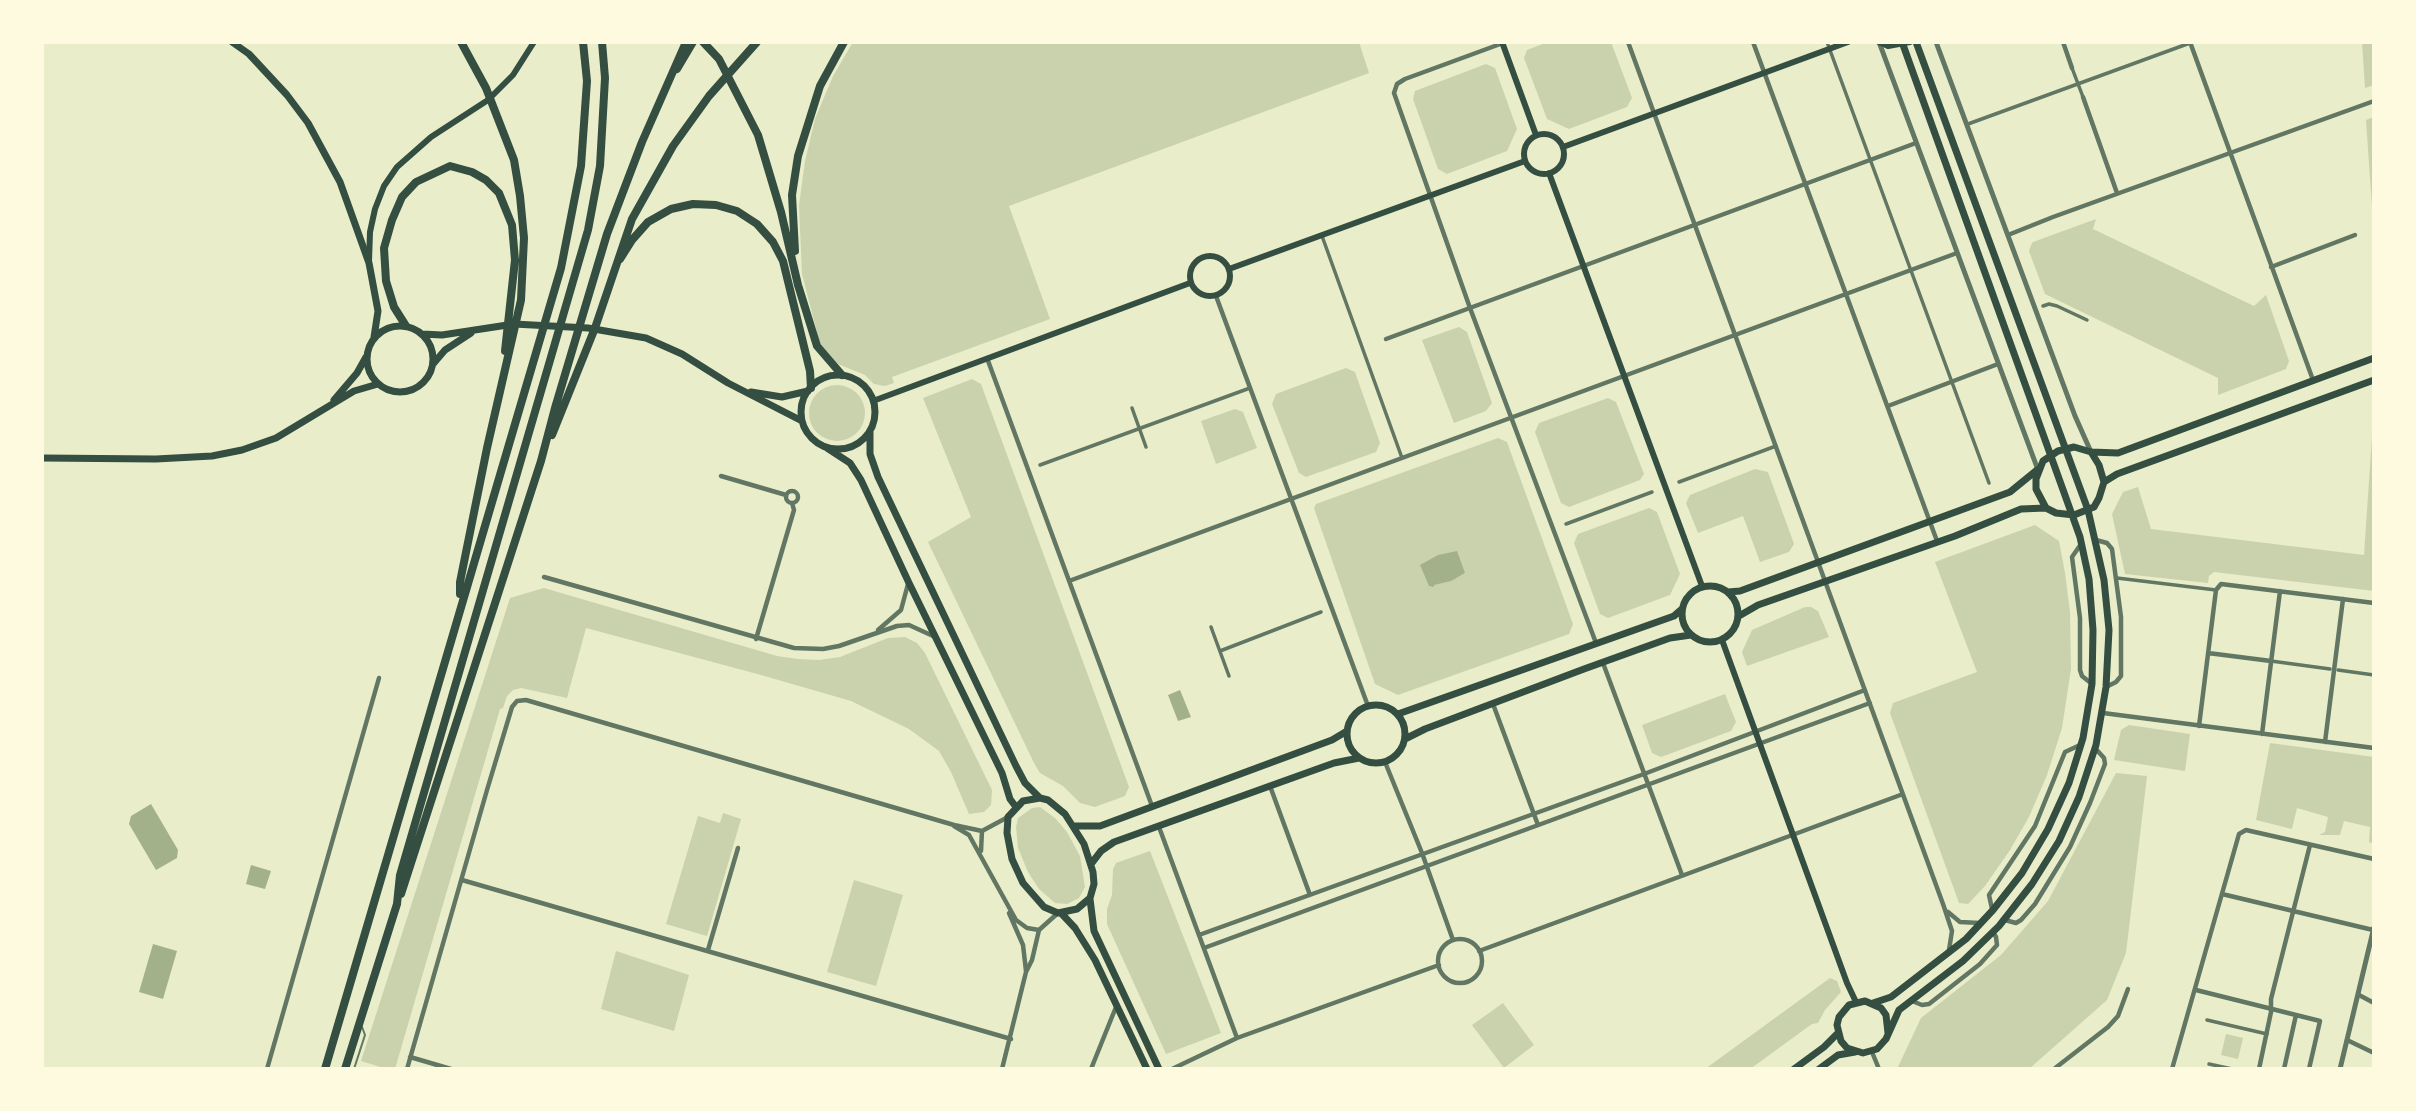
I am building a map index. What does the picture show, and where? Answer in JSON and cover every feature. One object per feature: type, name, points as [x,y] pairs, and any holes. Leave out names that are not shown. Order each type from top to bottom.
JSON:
[{"type":"highway","points":[[325,1069],[561,268],[581,166],[587,82],[583,42]]},
{"type":"highway","points":[[397,904],[400,875],[588,230],[600,166],[606,78],[602,42]]},
{"type":"highway","points":[[681,58],[685,42]]},
{"type":"highway","points":[[345,1069],[541,461],[607,234],[642,142],[681,58],[693,42]]},
{"type":"highway","points":[[703,42],[719,59],[758,135],[817,345],[842,375]]},
{"type":"highway","points":[[541,461],[595,328],[632,219],[673,146],[709,96],[756,42]]},
{"type":"highway","points":[[798,285],[792,231],[792,195],[797,156],[820,86],[844,42]]},
{"type":"highway","points":[[460,604],[460,582],[521,300],[524,238],[513,160],[486,88],[461,43]]},
{"type":"highway","points":[[406,326],[394,307],[386,281],[384,248],[402,197],[416,182],[450,166],[472,172],[486,180],[499,193],[512,225],[515,260],[503,383]]},
{"type":"highway","points":[[613,271],[632,240],[648,222],[671,209],[693,204],[716,205],[737,211],[757,224],[773,242],[783,261],[810,371],[810,389]]},
{"type":"main road","points":[[232,42],[280,86],[308,123],[340,182],[369,263],[379,310],[374,337],[366,357],[345,388],[329,405]]},
{"type":"main road","points":[[369,263],[370,232],[375,209],[384,186],[397,167],[414,151],[488,100],[513,75],[534,42]]},
{"type":"main road","points":[[1503,42],[1536,135]]},
{"type":"main road","points":[[1563,147],[1765,73],[1828,46],[1848,42]]},
{"type":"main road","points":[[1855,1052],[1847,1048],[1838,1032],[1839,1017],[1843,1010],[1857,1002],[1873,1003],[1891,997],[1948,954],[1982,923],[2022,873],[2048,829],[2068,783],[2081,745],[2092,684],[2093,630],[2089,579],[2074,515],[1905,43],[1888,46],[1879,42]]},
{"type":"main road","points":[[1819,1069],[1838,1055],[1871,1052],[1883,1044],[1899,1010],[1963,961],[2004,920],[2032,884],[2059,841],[2079,797],[2095,748],[2106,687],[2109,630],[2104,580],[2088,510],[1916,42]]},
{"type":"main road","points":[[1536,135],[1552,135],[1563,147],[1562,163],[1549,173],[1535,172],[1523,155],[1526,143],[1536,135]]},
{"type":"main road","points":[[1229,269],[1525,161]]},
{"type":"main road","points":[[1549,173],[1702,586]]},
{"type":"main road","points":[[1213,256],[1229,269],[1229,283],[1226,289],[1216,296],[1203,296],[1190,283],[1191,269],[1200,259],[1213,256]]},
{"type":"main road","points":[[873,401],[1190,283]]},
{"type":"main road","points":[[422,334],[442,335],[514,324],[588,328],[626,334],[664,345],[802,421]]},
{"type":"main road","points":[[374,337],[395,325],[406,326],[422,334],[428,341],[433,364]]},
{"type":"main road","points":[[366,357],[367,367],[378,384],[398,392],[413,389],[426,379],[433,364],[445,350],[474,330]]},
{"type":"main road","points":[[1728,592],[1740,592],[2014,491],[2038,470],[2050,454],[2065,448],[2118,453],[2374,358]]},
{"type":"main road","points":[[1016,807],[855,469],[808,435],[802,421],[802,407],[810,389],[820,379],[842,375],[856,380],[866,389],[873,401],[870,454],[878,477],[1025,783],[1040,798],[1056,806],[1074,826],[1084,844],[1094,884],[1090,898],[1094,931],[1159,1069]]},
{"type":"main road","points":[[2104,482],[2117,474],[2374,380]]},
{"type":"main road","points":[[42,458],[156,459],[212,456],[242,450],[276,438],[354,391],[378,384]]},
{"type":"main road","points":[[745,391],[782,397],[810,389]]},
{"type":"main road","points":[[827,448],[836,450],[855,445],[870,432]]},
{"type":"main road","points":[[1739,616],[1758,605],[2021,509],[2046,508],[2056,513],[2074,515],[2088,510],[2094,507],[2104,482],[2099,465],[2091,452]]},
{"type":"main road","points":[[2038,470],[2036,489],[2046,508]]},
{"type":"main road","points":[[1405,739],[1493,703],[1670,638],[1690,635],[1706,642],[1722,640],[1734,630],[1739,616],[1738,606],[1728,592],[1720,587],[1702,586],[1688,595],[1682,609],[1682,619],[1690,635]]},
{"type":"main road","points":[[1398,715],[1674,616],[1682,609]]},
{"type":"main road","points":[[1722,640],[1847,983],[1857,1002]]},
{"type":"main road","points":[[1091,864],[1110,844],[1270,785],[1349,758],[1385,762],[1401,749],[1405,739],[1405,730],[1398,715],[1389,708],[1368,706],[1353,715],[1347,731],[1348,741],[1359,758]]},
{"type":"main road","points":[[1074,826],[1100,826],[1332,740],[1347,731]]},
{"type":"main road","points":[[1040,798],[1023,802],[1008,817],[1008,846],[1017,872],[1032,895],[1049,911],[1060,913],[1077,909],[1090,898]]},
{"type":"main road","points":[[1060,913],[1082,937],[1147,1069]]},
{"type":"main road","points":[[1873,1003],[1886,1015],[1888,1033]]},
{"type":"main road","points":[[1794,1069],[1824,1047],[1838,1032]]},
{"type":"street","points":[[1503,42],[1397,84],[1394,93],[1470,307],[1596,644]]},
{"type":"street","points":[[1628,42],[1945,908],[1952,931],[1948,954]]},
{"type":"street","points":[[1753,42],[1937,541]]},
{"type":"street","points":[[1879,42],[2038,470]]},
{"type":"street","points":[[1936,42],[2075,416],[2091,452]]},
{"type":"street","points":[[2063,42],[2117,193]]},
{"type":"street","points":[[1968,124],[2190,43],[2313,380]]},
{"type":"street","points":[[1828,46],[1989,483]]},
{"type":"street","points":[[2008,235],[2374,101]]},
{"type":"street","points":[[1386,339],[1916,143]]},
{"type":"street","points":[[2271,267],[2355,235]]},
{"type":"street","points":[[1321,236],[1402,458]]},
{"type":"street","points":[[1069,581],[1957,253]]},
{"type":"street","points":[[1216,296],[1368,706]]},
{"type":"street","points":[[2043,306],[2057,306],[2087,320]]},
{"type":"street","points":[[987,358],[1152,807]]},
{"type":"street","points":[[1887,406],[1998,364]]},
{"type":"street","points":[[1040,465],[1250,388]]},
{"type":"street","points":[[1132,408],[1146,447]]},
{"type":"street","points":[[1679,482],[1776,446]]},
{"type":"street","points":[[721,476],[786,495]]},
{"type":"street","points":[[786,495],[790,491],[796,492],[797,500],[792,503]]},
{"type":"street","points":[[1566,524],[1652,492]]},
{"type":"street","points":[[756,639],[794,510],[786,495]]},
{"type":"street","points":[[2096,540],[2111,546],[2121,617],[2121,676],[2106,687]]},
{"type":"street","points":[[2082,544],[2072,557],[2080,618],[2080,670],[2082,676],[2092,684]]},
{"type":"street","points":[[544,577],[782,646],[815,649],[846,644],[875,632],[909,625],[934,636]]},
{"type":"street","points":[[2117,578],[2216,590]]},
{"type":"street","points":[[875,632],[901,610],[909,583]]},
{"type":"street","points":[[2199,726],[2216,590],[2224,583],[2374,603]]},
{"type":"street","points":[[2262,734],[2280,591]]},
{"type":"street","points":[[2325,742],[2343,598]]},
{"type":"street","points":[[1220,651],[1321,612]]},
{"type":"street","points":[[1211,627],[1229,676]]},
{"type":"street","points":[[2208,653],[2330,669]]},
{"type":"street","points":[[1603,663],[1682,876]]},
{"type":"street","points":[[2338,670],[2374,675]]},
{"type":"street","points":[[267,1069],[379,678]]},
{"type":"street","points":[[1199,935],[1644,774],[1865,690]]},
{"type":"street","points":[[407,1069],[487,790],[512,708],[517,701],[526,700],[954,825],[982,831],[1008,817]]},
{"type":"street","points":[[1493,703],[1538,825]]},
{"type":"street","points":[[1204,948],[1870,703]]},
{"type":"street","points":[[2103,713],[2374,748]]},
{"type":"street","points":[[1993,910],[1989,899],[1991,892],[2035,826],[2065,752],[2081,745]]},
{"type":"street","points":[[2004,920],[2016,923],[2021,920],[2035,904],[2070,847],[2105,764],[2104,758],[2095,748]]},
{"type":"street","points":[[1385,762],[1453,940]]},
{"type":"street","points":[[1270,785],[1310,895]]},
{"type":"street","points":[[1479,951],[1903,794]]},
{"type":"street","points":[[954,825],[969,835],[1008,908],[1023,945],[1026,972]]},
{"type":"street","points":[[1159,827],[1237,1038]]},
{"type":"street","points":[[982,831],[982,856]]},
{"type":"street","points":[[2172,1069],[2236,838],[2242,831],[2374,859]]},
{"type":"street","points":[[2259,1069],[2290,918],[2310,845]]},
{"type":"street","points":[[708,950],[738,848]]},
{"type":"street","points":[[462,880],[1011,1039]]},
{"type":"street","points":[[2222,894],[2374,928],[2371,955],[2340,1069]]},
{"type":"street","points":[[1008,908],[1021,925],[1039,930]]},
{"type":"street","points":[[1945,908],[1961,922],[1982,923]]},
{"type":"street","points":[[1002,1069],[1039,930],[1060,913]]},
{"type":"street","points":[[1912,1000],[1922,1005],[1929,1004],[1964,978],[1995,949],[1997,940],[1993,932]]},
{"type":"street","points":[[1453,940],[1466,940],[1479,951],[1481,967],[1478,974],[1467,982],[1455,982],[1444,976],[1439,965],[1440,953],[1453,940]]},
{"type":"street","points":[[1172,1069],[1237,1038],[1439,965]]},
{"type":"street","points":[[2054,1069],[2108,1027],[2118,1016],[2128,989]]},
{"type":"street","points":[[2196,990],[2320,1021],[2309,1069]]},
{"type":"street","points":[[2359,995],[2374,1003]]},
{"type":"street","points":[[1091,1069],[1117,1006]]},
{"type":"street","points":[[2284,1069],[2296,1015]]},
{"type":"street","points":[[2207,1020],[2267,1034]]},
{"type":"street","points":[[2347,1040],[2374,1053]]},
{"type":"street","points":[[1871,1052],[1879,1069]]},
{"type":"street","points":[[410,1057],[451,1069]]},
{"type":"street","points":[[2209,1064],[2232,1069]]},
{"type":"lane","points":[[354,1069],[365,1035],[359,1021]]},
{"type":"shaded area","points":[[853,42],[1359,42],[1369,73],[1009,206],[1050,319],[892,377],[894,383],[885,386],[874,384],[865,375],[838,364],[820,344],[802,274],[799,205],[805,161],[815,119],[833,76]]},
{"type":"shaded area","points":[[1548,42],[1611,42],[1632,98],[1627,107],[1569,129],[1547,119],[1524,58],[1527,50]]},
{"type":"shaded area","points":[[2362,42],[2374,42],[2374,85],[2365,88]]},
{"type":"shaded area","points":[[1486,64],[1495,68],[1517,129],[1507,151],[1447,174],[1438,169],[1413,99],[1415,91]]},
{"type":"shaded area","points":[[2374,117],[2374,235],[2366,120]]},
{"type":"shaded area","points":[[2096,219],[2093,229],[2254,306],[2266,295],[2289,361],[2286,369],[2218,395],[2218,378],[2045,294],[2029,251],[2033,242]]},
{"type":"shaded area","points":[[1459,327],[1467,332],[1492,403],[1486,411],[1454,423],[1422,340]]},
{"type":"shaded area","points":[[1346,368],[1355,372],[1380,443],[1376,452],[1306,477],[1299,473],[1272,404],[1276,394]]},
{"type":"shaded area","points":[[972,379],[981,384],[1129,787],[1125,796],[1095,807],[1080,803],[1063,786],[1040,773],[928,542],[971,517],[923,398]]},
{"type":"shaded area","points":[[837,385],[848,387],[857,393],[863,402],[863,424],[857,433],[848,439],[837,441],[826,439],[817,433],[811,424],[809,413],[811,402],[817,393],[826,387]]},
{"type":"shaded area","points":[[1608,398],[1616,402],[1644,474],[1640,480],[1569,507],[1561,503],[1535,432],[1539,423]]},
{"type":"shaded area","points":[[2374,407],[2374,591],[2214,572],[2209,576],[2208,583],[2125,574],[2112,514],[2123,492],[2138,487],[2151,529],[2364,555]]},
{"type":"shaded area","points":[[1235,409],[1243,412],[1257,448],[1216,464],[1201,421]]},
{"type":"shaded area","points":[[1498,438],[1507,442],[1573,624],[1569,634],[1398,695],[1375,684],[1314,508],[1316,504]]},
{"type":"shaded area","points":[[1755,469],[1768,472],[1794,544],[1789,552],[1760,562],[1743,516],[1698,533],[1686,503],[1690,495]]},
{"type":"shaded area","points":[[1649,508],[1657,512],[1680,574],[1670,595],[1608,618],[1600,614],[1574,543],[1578,534]]},
{"type":"shaded area","points":[[2035,525],[2059,541],[2065,573],[2070,612],[2071,669],[2062,728],[2047,775],[2029,817],[2010,850],[1985,886],[1968,904],[1959,903],[1890,713],[1893,703],[1977,672],[1935,562]]},
{"type":"shaded area","points":[[1457,551],[1465,573],[1451,581],[1429,586],[1420,565],[1438,555]]},
{"type":"shaded area","points":[[544,588],[777,656],[798,659],[840,657],[888,638],[905,637],[917,643],[925,653],[992,790],[991,805],[984,812],[969,814],[939,751],[909,729],[851,701],[586,628],[567,698],[521,688],[513,690],[507,696],[503,708],[500,709],[395,1069],[361,1061],[510,598]]},
{"type":"shaded area","points":[[1805,607],[1818,611],[1829,637],[1747,666],[1742,652],[1752,630]]},
{"type":"shaded area","points":[[1180,690],[1191,717],[1178,721],[1168,695]]},
{"type":"shaded area","points":[[1725,694],[1736,722],[1731,731],[1661,757],[1652,753],[1642,725]]},
{"type":"shaded area","points":[[2129,725],[2190,734],[2185,771],[2114,760],[2121,730]]},
{"type":"shaded area","points":[[2270,743],[2374,757],[2374,844],[2369,842],[2370,827],[2344,821],[2340,835],[2319,835],[2325,832],[2328,817],[2297,808],[2292,829],[2256,820]]},
{"type":"shaded area","points":[[2116,773],[2147,776],[2126,953],[2107,1000],[2029,1069],[1897,1069],[1921,1018],[2001,955],[2048,901]]},
{"type":"shaded area","points":[[151,804],[178,850],[177,858],[156,870],[129,824],[131,816]]},
{"type":"shaded area","points":[[1040,807],[1055,818],[1067,832],[1080,856],[1085,887],[1079,898],[1067,904],[1055,903],[1039,889],[1018,848],[1018,818],[1032,808]]},
{"type":"shaded area","points":[[723,813],[741,819],[707,936],[666,924],[698,816],[720,823]]},
{"type":"shaded area","points":[[1150,851],[1221,1033],[1166,1054],[1107,924],[1107,909],[1112,895],[1113,869],[1116,863]]},
{"type":"shaded area","points":[[251,865],[271,871],[265,889],[246,884]]},
{"type":"shaded area","points":[[854,880],[903,895],[876,986],[827,972]]},
{"type":"shaded area","points":[[153,944],[177,951],[163,999],[139,992]]},
{"type":"shaded area","points":[[616,951],[689,975],[674,1031],[601,1009]]},
{"type":"shaded area","points":[[1830,978],[1837,981],[1841,992],[1825,1010],[1818,1023],[1812,1024],[1750,1069],[1705,1069]]},
{"type":"shaded area","points":[[1503,1003],[1534,1045],[1504,1068],[1472,1025]]},
{"type":"shaded area","points":[[2226,1034],[2243,1038],[2238,1059],[2221,1055]]}]
